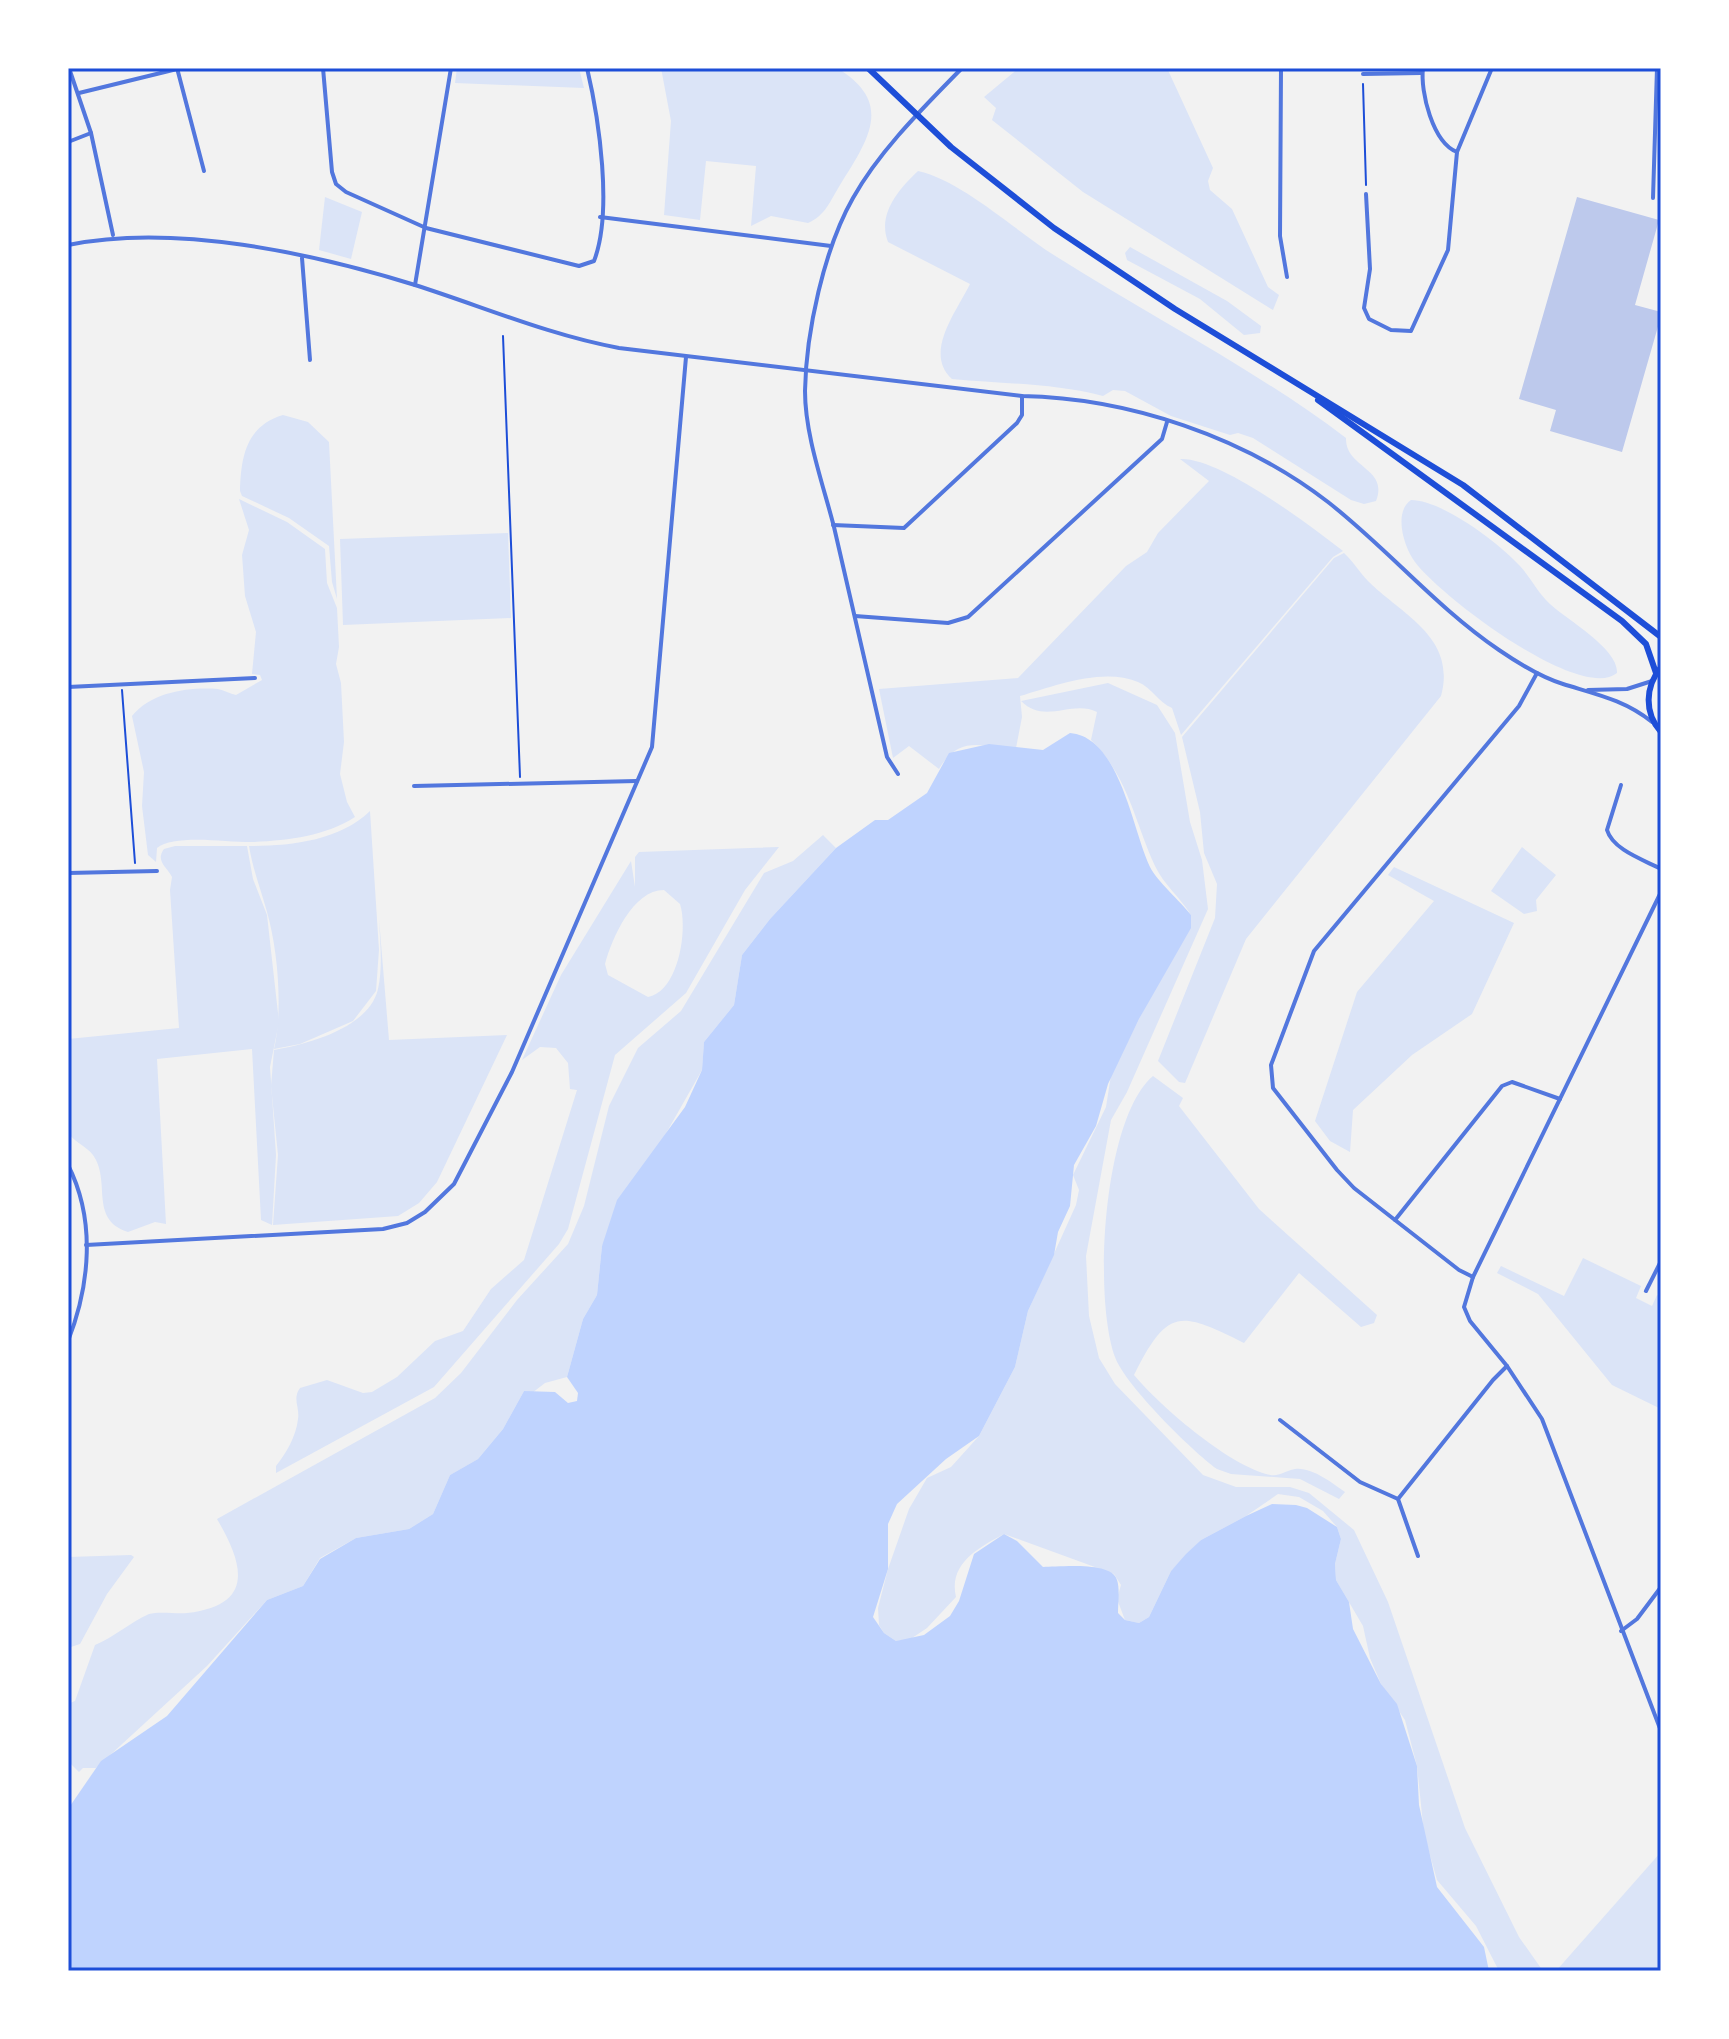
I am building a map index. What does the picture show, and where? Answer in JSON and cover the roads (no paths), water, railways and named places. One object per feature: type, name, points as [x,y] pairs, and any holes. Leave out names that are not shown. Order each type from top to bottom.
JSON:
[{"type":"main road","points":[[868,68],[951,147],[1107,265],[1312,394],[1622,621],[1646,644],[1658,670],[1652,681],[1648,704],[1654,723],[1661,732]]},
{"type":"main road","points":[[1312,394],[1337,406],[1463,485],[1661,637]]},
{"type":"street","points":[[69,68],[91,133],[113,235]]},
{"type":"street","points":[[79,93],[177,68],[204,171]]},
{"type":"street","points":[[323,68],[336,184],[366,202],[426,228],[579,266],[594,261],[600,217],[602,145],[587,68]]},
{"type":"street","points":[[415,285],[451,68]]},
{"type":"street","points":[[898,774],[887,757],[807,412],[807,371],[831,246],[853,198],[882,156],[962,68]]},
{"type":"street","points":[[1281,68],[1280,236],[1287,277]]},
{"type":"street","points":[[1366,194],[1370,269],[1364,308],[1369,319],[1391,330],[1411,331],[1448,250],[1457,152],[1492,68]]},
{"type":"street","points":[[1653,198],[1657,68]]},
{"type":"street","points":[[1363,74],[1422,70],[1436,132],[1448,149],[1457,152]]},
{"type":"street","points":[[68,142],[91,133]]},
{"type":"street","points":[[600,217],[831,246]]},
{"type":"street","points":[[68,245],[113,235],[222,242],[415,285],[587,342],[686,357],[1022,396],[1089,400],[1167,422],[1255,457],[1317,495],[1465,625],[1537,673],[1626,703],[1654,723]]},
{"type":"street","points":[[302,258],[310,360]]},
{"type":"street","points":[[86,1245],[383,1229],[407,1223],[425,1212],[454,1184],[512,1072],[652,747],[686,357]]},
{"type":"street","points":[[833,525],[904,528],[1017,423],[1022,396]]},
{"type":"street","points":[[855,616],[948,623],[968,617],[1162,439],[1167,422]]},
{"type":"street","points":[[1473,1277],[1459,1270],[1395,1220],[1337,1170],[1273,1088],[1271,1065],[1314,951],[1519,706],[1537,673]]},
{"type":"street","points":[[68,687],[255,678]]},
{"type":"street","points":[[1586,690],[1627,689],[1652,681]]},
{"type":"street","points":[[414,786],[637,781]]},
{"type":"street","points":[[1621,785],[1607,830],[1609,837],[1661,869]]},
{"type":"street","points":[[68,873],[157,871]]},
{"type":"street","points":[[1661,892],[1473,1277],[1464,1307],[1470,1321],[1536,1408],[1661,1731]]},
{"type":"street","points":[[1395,1220],[1502,1086],[1512,1082],[1560,1099]]},
{"type":"street","points":[[68,1165],[84,1205],[86,1245],[82,1299],[68,1341]]},
{"type":"street","points":[[1646,1291],[1661,1261]]},
{"type":"street","points":[[1398,1499],[1507,1366]]},
{"type":"street","points":[[1280,1420],[1360,1482],[1398,1499],[1418,1556]]},
{"type":"street","points":[[1621,1631],[1637,1619],[1661,1587]]},
{"type":"water","points":[[1070,733],[1087,738],[1101,750],[1113,767],[1150,867],[1191,915],[1191,928],[1139,1019],[1108,1084],[1096,1126],[1074,1165],[1070,1206],[1058,1232],[1054,1255],[1028,1311],[1015,1367],[979,1436],[946,1459],[897,1504],[888,1524],[888,1569],[873,1617],[884,1633],[896,1641],[924,1635],[950,1616],[959,1601],[974,1554],[1004,1534],[1017,1541],[1043,1567],[1084,1566],[1113,1574],[1117,1580],[1118,1613],[1125,1620],[1139,1623],[1149,1617],[1171,1571],[1201,1540],[1272,1504],[1307,1508],[1337,1527],[1341,1539],[1335,1564],[1336,1580],[1349,1602],[1353,1629],[1381,1684],[1397,1704],[1417,1766],[1419,1805],[1437,1887],[1484,1947],[1489,1971],[68,1971],[68,1809],[101,1761],[167,1716],[267,1600],[303,1586],[320,1559],[356,1538],[409,1529],[433,1514],[450,1475],[478,1459],[503,1429],[524,1391],[555,1392],[568,1403],[577,1401],[578,1393],[567,1377],[583,1319],[597,1295],[602,1246],[617,1200],[685,1107],[702,1070],[704,1042],[734,1005],[742,955],[770,919],[836,848],[875,820],[888,820],[927,793],[949,753],[989,744],[1043,750]]}]
